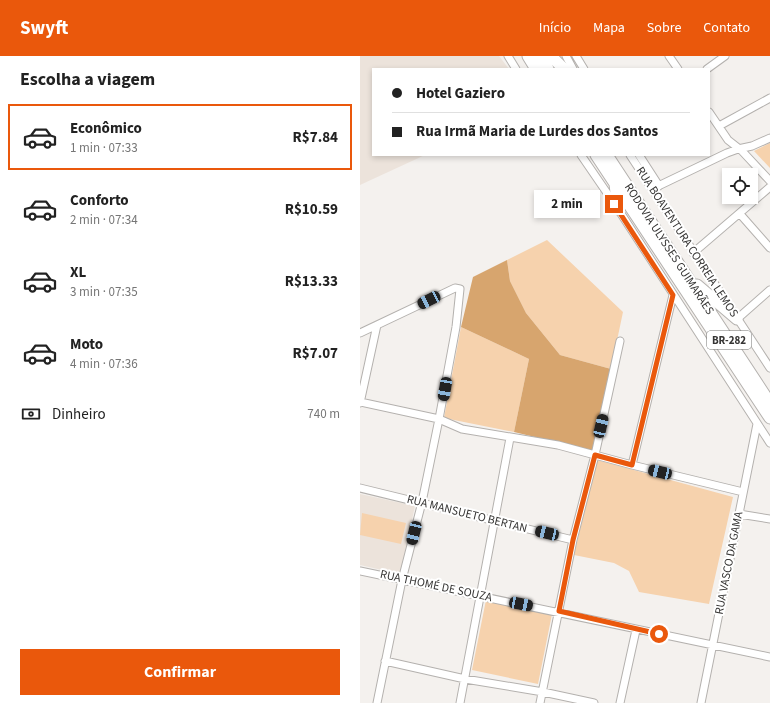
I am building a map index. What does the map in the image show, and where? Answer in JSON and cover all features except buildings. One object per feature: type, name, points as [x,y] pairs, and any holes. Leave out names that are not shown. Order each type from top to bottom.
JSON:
[{"type":"highway","points":[[528,56],[535,68]]},
{"type":"highway","points":[[539,56],[547,68]]},
{"type":"highway","points":[[551,56],[563,68]]},
{"type":"highway","name":"RODOVIA ULYSSES GUIMARÃES","points":[[597,156],[770,418]]},
{"type":"highway","name":"RODOVIA ULYSSES GUIMARÃES","points":[[607,156],[770,403]]},
{"type":"highway","points":[[615,182],[618,210]]},
{"type":"highway","points":[[687,277],[737,319]]},
{"type":"street","points":[[508,56],[515,68]]},
{"type":"street","points":[[566,56],[572,68]]},
{"type":"street","points":[[576,56],[583,68]]},
{"type":"street","points":[[670,56],[677,68]]},
{"type":"street","points":[[708,68],[725,56]]},
{"type":"street","points":[[719,126],[770,98]]},
{"type":"street","points":[[710,113],[728,140],[770,181]]},
{"type":"street","points":[[652,189],[738,149],[752,146],[770,138]]},
{"type":"street","points":[[582,156],[770,443]]},
{"type":"street","name":"RUA BOAVENTURA CORREIA LEMOS","points":[[631,156],[770,368]]},
{"type":"street","points":[[640,156],[659,186]]},
{"type":"street","points":[[693,253],[770,187]]},
{"type":"street","points":[[740,214],[770,248]]},
{"type":"street","points":[[360,333],[459,287],[461,290],[456,327],[439,419],[422,502],[402,580],[377,703]]},
{"type":"street","points":[[737,319],[770,290]]},
{"type":"street","points":[[632,465],[673,295]]},
{"type":"street","points":[[377,325],[360,402],[439,419],[462,429],[510,438],[536,440],[743,492]]},
{"type":"street","points":[[540,703],[573,540],[595,455],[620,341]]},
{"type":"street","name":"RUA VASCO DA GAMA","points":[[700,703],[758,424]]},
{"type":"street","points":[[460,703],[510,438]]},
{"type":"street","name":"RUA MANSUETO BERTAN","points":[[360,488],[573,540]]},
{"type":"street","points":[[739,514],[770,519]]},
{"type":"street","name":"RUA THOMÉ DE SOUZA","points":[[360,571],[559,611],[636,630],[770,657]]},
{"type":"street","points":[[620,703],[636,630]]},
{"type":"street","points":[[385,661],[465,679],[543,692],[594,703]]},
{"type":"shaded area","points":[[360,56],[499,56],[508,68],[372,68],[372,156],[423,156],[360,185]]},
{"type":"shaded area","points":[[770,143],[770,168],[754,151]]},
{"type":"shaded area","points":[[547,240],[623,312],[611,369],[560,355],[526,313],[510,281],[507,260]]},
{"type":"shaded area","points":[[507,260],[510,281],[526,313],[560,355],[611,369],[593,451],[514,432],[529,359],[461,327],[473,277]]},
{"type":"shaded area","points":[[461,327],[529,359],[514,432],[444,418]]},
{"type":"shaded area","points":[[597,460],[733,497],[709,604],[639,592],[629,571],[614,563],[574,555]]},
{"type":"shaded area","points":[[360,494],[415,506],[400,574],[360,565]]},
{"type":"shaded area","points":[[362,513],[406,523],[401,544],[360,535]]},
{"type":"shaded area","points":[[486,600],[552,614],[538,684],[472,670]]},
{"type":"route","points":[[614,204],[654,268],[673,295],[632,465],[595,455],[573,540],[559,611],[636,630],[659,634]]}]
